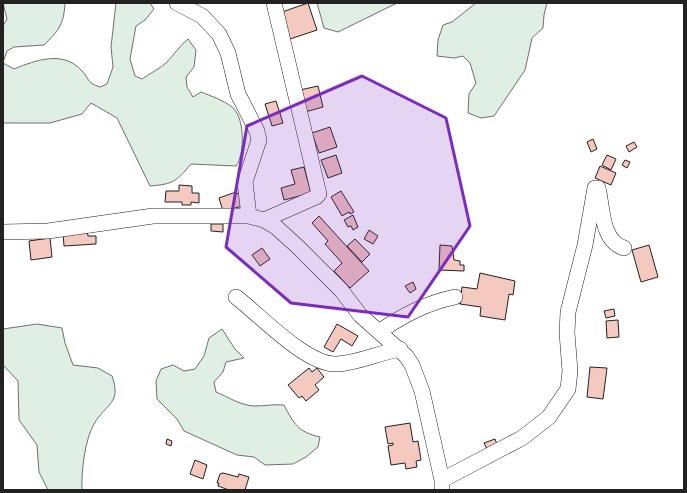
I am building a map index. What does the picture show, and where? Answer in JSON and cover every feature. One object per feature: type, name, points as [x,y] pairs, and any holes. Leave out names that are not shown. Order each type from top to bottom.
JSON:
[{"type":"street","points":[[177,3],[202,16],[219,34],[228,53],[238,94],[257,131],[259,140],[245,182],[249,216]]},
{"type":"street","points":[[264,220],[272,215],[316,197],[318,194],[274,3]]},
{"type":"street","points":[[3,232],[48,231],[153,216],[249,216],[264,220],[276,228],[317,264],[360,315],[400,349],[412,365],[422,391],[442,485],[522,438],[549,417],[568,389],[570,371],[566,333],[568,312],[585,245],[595,188],[598,188],[602,213],[611,239],[616,245],[624,248]]},
{"type":"street","points":[[236,297],[298,348],[325,363],[335,364],[352,362],[400,349]]},
{"type":"street","points":[[380,331],[402,316],[424,305],[455,297]]},
{"type":"highlighted area","points":[[362,76],[446,118],[470,226],[408,317],[291,303],[226,247],[247,126]]},
{"type":"green space","points":[[3,3],[65,3],[62,22],[53,36],[44,45],[14,47],[7,51],[3,62],[3,26],[7,19]]},
{"type":"green space","points":[[116,3],[150,3],[154,9],[145,20],[136,26],[130,59],[135,76],[142,79],[166,63],[188,39],[196,50],[194,67],[186,77],[187,87],[193,97],[201,92],[221,100],[232,107],[239,119],[242,145],[239,160],[236,166],[191,164],[182,175],[174,181],[150,186],[117,118],[91,103],[82,114],[50,123],[3,123],[3,63],[14,69],[40,60],[58,59],[75,65],[93,84],[100,87],[107,84],[113,67],[111,47]]},
{"type":"green space","points":[[317,3],[397,3],[338,32],[324,28]]},
{"type":"green space","points":[[476,3],[547,3],[543,28],[532,38],[525,70],[494,116],[481,118],[468,113],[469,94],[476,83],[470,63],[463,56],[454,58],[437,56],[438,40],[443,25],[452,22]]},
{"type":"green space","points":[[37,324],[62,328],[65,343],[73,365],[98,368],[112,376],[115,385],[114,398],[94,424],[88,438],[83,465],[82,490],[48,490],[39,472],[37,445],[19,420],[18,381],[3,365],[3,329]]},
{"type":"green space","points":[[222,329],[235,349],[244,358],[226,362],[223,372],[214,382],[216,392],[250,406],[284,405],[294,422],[302,430],[306,433],[320,437],[318,447],[306,457],[293,464],[265,465],[254,457],[237,455],[184,431],[177,419],[157,399],[156,381],[161,369],[173,365],[184,371],[195,369],[204,356],[209,338]]},
{"type":"building","points":[[308,3],[317,30],[290,39],[282,12]]},
{"type":"building","points":[[318,86],[323,107],[305,112],[300,90]]},
{"type":"building","points":[[276,101],[283,123],[272,126],[265,104]]},
{"type":"building","points":[[330,127],[337,147],[319,153],[312,133]]},
{"type":"building","points":[[593,139],[597,149],[591,152],[587,142]]},
{"type":"building","points":[[634,142],[637,147],[629,152],[626,146]]},
{"type":"building","points":[[336,155],[342,173],[328,178],[321,160]]},
{"type":"building","points":[[607,155],[616,159],[611,170],[602,165]]},
{"type":"building","points":[[625,160],[630,162],[627,168],[622,165]]},
{"type":"building","points":[[600,166],[616,173],[611,185],[595,178]]},
{"type":"building","points":[[304,167],[311,193],[284,200],[281,188],[295,184],[291,170]]},
{"type":"building","points":[[179,185],[192,186],[192,193],[199,193],[199,203],[191,202],[191,205],[182,205],[182,202],[165,202],[166,191],[179,191]]},
{"type":"building","points":[[341,191],[354,212],[350,214],[349,212],[342,216],[331,197]]},
{"type":"building","points":[[236,192],[236,194],[239,193],[243,206],[223,211],[219,198]]},
{"type":"building","points":[[353,215],[358,227],[353,230],[351,226],[348,227],[344,220]]},
{"type":"building","points":[[319,216],[369,271],[350,288],[334,271],[342,263],[325,244],[328,241],[312,223]]},
{"type":"building","points":[[211,224],[223,224],[223,232],[211,231]]},
{"type":"building","points":[[369,230],[378,236],[373,244],[364,239]]},
{"type":"building","points":[[87,231],[88,236],[96,236],[96,244],[64,246],[63,233]]},
{"type":"building","points":[[50,238],[52,257],[31,260],[29,241]]},
{"type":"building","points":[[355,239],[370,254],[362,262],[347,246]]},
{"type":"building","points":[[440,245],[452,246],[454,260],[460,261],[460,265],[464,265],[464,271],[439,270]]},
{"type":"building","points":[[649,245],[658,277],[641,282],[632,250]]},
{"type":"building","points":[[262,248],[270,259],[260,266],[252,255]]},
{"type":"building","points":[[480,273],[515,281],[513,295],[509,294],[505,320],[480,316],[481,307],[460,304],[462,287],[477,289]]},
{"type":"building","points":[[413,282],[416,289],[410,293],[405,286]]},
{"type":"building","points":[[614,309],[615,316],[606,318],[604,311]]},
{"type":"building","points":[[618,320],[619,337],[607,338],[606,321]]},
{"type":"building","points":[[337,324],[358,336],[352,346],[341,339],[333,352],[324,347]]},
{"type":"building","points":[[590,367],[607,368],[603,399],[587,397]]},
{"type":"building","points":[[309,368],[312,372],[317,368],[324,377],[315,385],[319,390],[306,401],[302,396],[299,398],[288,385]]},
{"type":"building","points":[[410,423],[413,442],[418,441],[421,460],[416,461],[417,467],[406,469],[405,463],[391,465],[388,446],[393,445],[393,443],[388,444],[385,427]]},
{"type":"building","points":[[167,439],[172,441],[171,446],[166,444]]},
{"type":"building","points":[[495,439],[498,447],[488,451],[484,443]]},
{"type":"building","points":[[195,460],[207,465],[203,479],[190,474]]},
{"type":"building","points":[[223,473],[238,477],[239,474],[249,477],[245,490],[229,490],[218,486],[219,483],[217,483],[220,474]]}]
